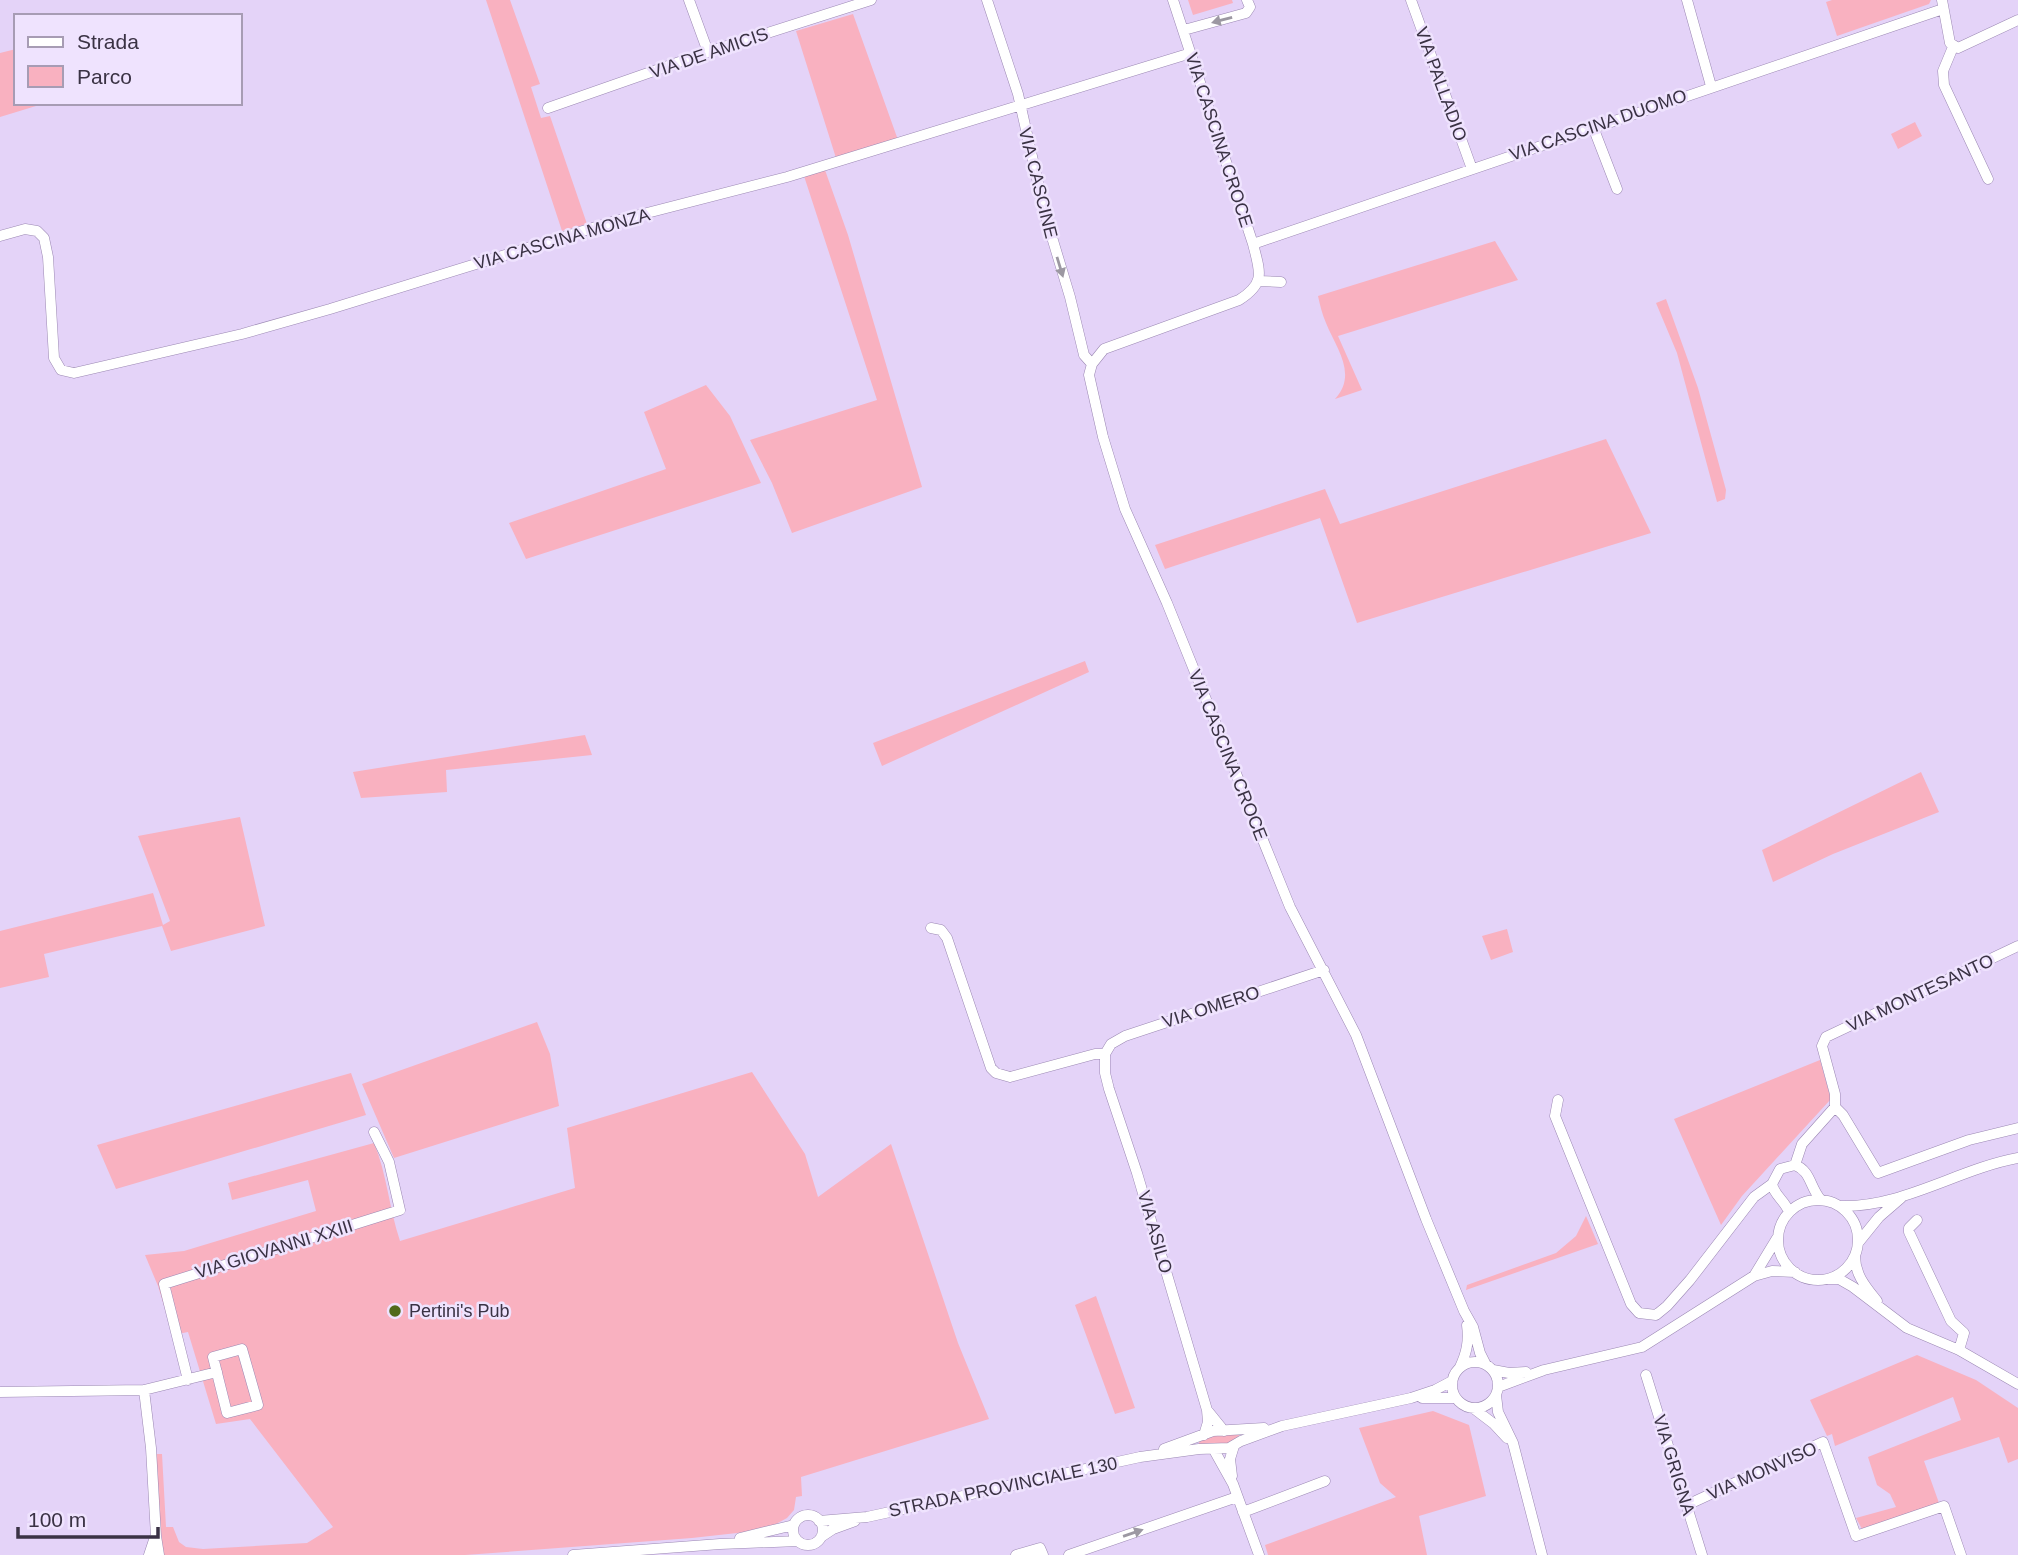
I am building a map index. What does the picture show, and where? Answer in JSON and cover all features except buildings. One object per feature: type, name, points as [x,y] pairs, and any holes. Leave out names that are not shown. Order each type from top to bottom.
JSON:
[{"type":"street","points":[[689,0],[708,52]]},
{"type":"street","name":"VIA DE AMICIS","points":[[548,108],[869,0]]},
{"type":"street","name":"VIA CASCINE","points":[[987,0],[1018,94],[1045,215],[1084,355],[1092,364]]},
{"type":"street","name":"VIA CASCINA CROCE","points":[[1173,0],[1253,244],[1260,272],[1259,281]]},
{"type":"street","points":[[1184,30],[1246,13],[1250,7],[1247,0]]},
{"type":"street","name":"VIA PALLADIO","points":[[1411,0],[1472,169]]},
{"type":"street","points":[[1687,0],[1711,86]]},
{"type":"street","points":[[1943,4],[1953,47]]},
{"type":"street","name":"VIA CASCINA DUOMO","points":[[1253,244],[1943,4]]},
{"type":"street","points":[[1953,47],[1962,47],[2018,20]]},
{"type":"street","points":[[1953,47],[1942,71],[1944,85],[1988,179]]},
{"type":"street","name":"VIA CASCINA MONZA","points":[[0,236],[25,229],[37,231],[44,238],[48,257],[54,358],[61,370],[74,373],[255,330],[612,222],[787,177],[1191,53]]},
{"type":"street","points":[[1593,127],[1617,189]]},
{"type":"street","points":[[1092,364],[1104,349],[1239,300],[1255,289],[1259,281],[1281,282]]},
{"type":"street","name":"VIA CASCINA CROCE","points":[[1092,364],[1089,375],[1091,386],[1110,463],[1125,509],[1175,624],[1270,861],[1311,949],[1356,1035],[1465,1314],[1473,1327],[1480,1353],[1490,1368]]},
{"type":"street","points":[[931,928],[941,930],[947,938],[991,1068],[996,1073],[1010,1077],[1019,1076],[1096,1054],[1105,1054]]},
{"type":"street","name":"VIA MONTESANTO","points":[[2018,946],[1826,1037],[1822,1046],[1835,1094],[1835,1107],[1843,1115],[1878,1173],[1969,1140],[2018,1128]]},
{"type":"street","name":"VIA OMERO","points":[[1105,1054],[1111,1044],[1125,1036],[1324,970]]},
{"type":"street","name":"VIA ASILO","points":[[1105,1054],[1105,1073],[1138,1173],[1208,1410],[1204,1435]]},
{"type":"street","points":[[1558,1100],[1555,1116],[1631,1304],[1639,1313],[1656,1315],[1667,1306],[1700,1268],[1746,1206],[1759,1193],[1774,1189]]},
{"type":"street","points":[[1796,1165],[1802,1144],[1835,1107]]},
{"type":"street","name":"VIA GIOVANNI XXIII","points":[[188,1380],[164,1284],[400,1210],[389,1162],[374,1132]]},
{"type":"street","points":[[1754,1276],[1789,1212],[1801,1203],[1821,1200],[1840,1206],[1856,1207],[1902,1196],[1966,1172],[2018,1158]]},
{"type":"street","points":[[1774,1189],[1780,1169],[1796,1165],[1804,1168],[1811,1188],[1821,1200]]},
{"type":"street","points":[[1774,1189],[1785,1201],[1789,1212]]},
{"type":"street","points":[[1858,1243],[1879,1217],[1902,1196]]},
{"type":"street","points":[[1840,1206],[1854,1222],[1858,1243],[1855,1267],[1861,1280],[1888,1315]]},
{"type":"street","points":[[1917,1220],[1909,1228],[1909,1232],[1951,1321],[1964,1333],[1959,1350]]},
{"type":"street","points":[[1778,1234],[1781,1255],[1795,1272]]},
{"type":"street","points":[[1826,1279],[1843,1270],[1855,1255]]},
{"type":"street","points":[[1455,1398],[1452,1381],[1460,1367],[1473,1362],[1509,1373],[1544,1370],[1643,1347],[1754,1276],[1772,1270],[1795,1272],[1815,1280],[1839,1279],[1919,1335],[1959,1350],[2018,1384]]},
{"type":"street","name":"VIA CASCINA CROCE","points":[[1460,1367],[1469,1339],[1465,1314]]},
{"type":"street","points":[[243,1349],[258,1405],[227,1413],[216,1372],[213,1357],[243,1349]]},
{"type":"street","points":[[1490,1368],[1497,1391],[1498,1412],[1513,1443],[1542,1555]]},
{"type":"street","points":[[1473,1408],[1487,1405],[1497,1391],[1544,1370]]},
{"type":"street","points":[[0,1392],[144,1390],[216,1372]]},
{"type":"street","name":"VIA GRIGNA","points":[[1646,1375],[1702,1555]]},
{"type":"street","name":"STRADA PROVINCIALE 130","points":[[1140,1457],[1204,1435],[1282,1426],[1411,1398],[1452,1381]]},
{"type":"street","points":[[144,1390],[159,1555]]},
{"type":"street","name":"STRADA PROVINCIALE 130","points":[[1411,1398],[1455,1398],[1466,1407],[1473,1408]]},
{"type":"street","points":[[1473,1408],[1513,1443]]},
{"type":"street","name":"VIA ASILO","points":[[1208,1410],[1224,1431]]},
{"type":"street","name":"STRADA PROVINCIALE 130","points":[[810,1544],[834,1529],[867,1517],[1140,1457],[1234,1446],[1282,1426]]},
{"type":"street","name":"VIA MONVISO","points":[[1687,1505],[1823,1442],[1856,1536],[1944,1506],[1961,1555]]},
{"type":"street","points":[[1234,1446],[1230,1459],[1233,1484],[1259,1555]]},
{"type":"street","points":[[1214,1450],[1233,1484]]},
{"type":"street","points":[[1243,1512],[1325,1481]]},
{"type":"street","points":[[1069,1555],[1237,1497]]},
{"type":"street","points":[[720,1544],[794,1525],[805,1516],[815,1517],[822,1528],[810,1544]]},
{"type":"street","name":"STRADA PROVINCIALE 130","points":[[819,1521],[867,1517]]},
{"type":"street","points":[[794,1525],[793,1534],[810,1544],[817,1555]]},
{"type":"street","points":[[149,1555],[156,1536]]},
{"type":"street","points":[[573,1555],[720,1544],[810,1544]]},
{"type":"street","points":[[1016,1555],[1041,1551]]},
{"type":"green space","points":[[486,0],[510,0],[540,84],[531,87],[541,118],[550,116],[587,224],[562,231]]},
{"type":"green space","points":[[1188,0],[1232,0],[1233,3],[1193,15]]},
{"type":"green space","points":[[1931,0],[1929,4],[1837,36],[1826,2]]},
{"type":"green space","points":[[853,14],[898,140],[836,158],[796,31]]},
{"type":"green space","points":[[14,50],[14,105],[36,106],[0,117],[0,53]]},
{"type":"green space","points":[[1915,122],[1922,136],[1898,149],[1891,134]]},
{"type":"green space","points":[[825,170],[848,235],[922,487],[792,533],[772,483],[750,440],[877,400],[804,176]]},
{"type":"green space","points":[[1495,241],[1518,280],[1338,336],[1362,390],[1335,399],[1342,390],[1345,371],[1318,296]]},
{"type":"green space","points":[[1666,299],[1698,388],[1726,490],[1725,499],[1717,502],[1677,353],[1656,303]]},
{"type":"green space","points":[[706,385],[730,416],[761,483],[526,559],[509,523],[666,469],[644,412]]},
{"type":"green space","points":[[1606,439],[1651,533],[1357,623],[1320,518],[1165,569],[1155,545],[1325,489],[1340,524]]},
{"type":"green space","points":[[1085,661],[1089,672],[882,766],[873,743]]},
{"type":"green space","points":[[585,735],[592,755],[446,770],[447,792],[361,798],[353,772]]},
{"type":"green space","points":[[1921,772],[1939,812],[1833,854],[1773,882],[1762,850]]},
{"type":"green space","points":[[240,817],[265,926],[171,951],[162,926],[44,954],[49,977],[0,988],[0,931],[153,893],[163,925],[170,921],[138,836]]},
{"type":"green space","points":[[1507,929],[1513,952],[1491,960],[1482,936]]},
{"type":"green space","points":[[537,1022],[550,1054],[559,1106],[394,1158],[362,1084]]},
{"type":"green space","points":[[1820,1060],[1831,1099],[1742,1196],[1721,1225],[1674,1119]]},
{"type":"green space","points":[[752,1072],[805,1154],[818,1197],[891,1144],[958,1343],[989,1419],[801,1477],[802,1496],[796,1497],[794,1510],[787,1518],[765,1530],[465,1555],[163,1555],[155,1454],[162,1454],[166,1527],[173,1527],[179,1542],[186,1547],[203,1549],[307,1543],[333,1527],[250,1419],[216,1424],[188,1332],[173,1335],[145,1255],[184,1251],[316,1211],[308,1180],[232,1200],[228,1183],[374,1143],[400,1241],[575,1188],[567,1128]]},
{"type":"green space","points":[[351,1073],[366,1115],[116,1189],[97,1145]]},
{"type":"green space","points":[[1586,1216],[1598,1244],[1466,1290],[1467,1285],[1556,1253],[1576,1236]]},
{"type":"green space","points":[[1096,1296],[1135,1408],[1115,1414],[1075,1305]]},
{"type":"green space","points":[[1917,1355],[1976,1380],[2018,1408],[2018,1459],[2008,1463],[1999,1437],[1924,1461],[1939,1503],[1862,1529],[1856,1518],[1896,1507],[1890,1494],[1877,1485],[1868,1457],[1961,1420],[1953,1397],[1835,1446],[1832,1434],[1827,1436],[1810,1400]]},
{"type":"green space","points":[[1433,1411],[1469,1425],[1486,1496],[1419,1516],[1427,1555],[1268,1555],[1265,1545],[1396,1497],[1380,1483],[1359,1428]]},
{"type":"green space","points":[[1215,1435],[1240,1435],[1228,1444],[1199,1445],[1199,1442]]},
{"type":"place","name":"Pertini's Pub","points":[[395,1311]]}]
